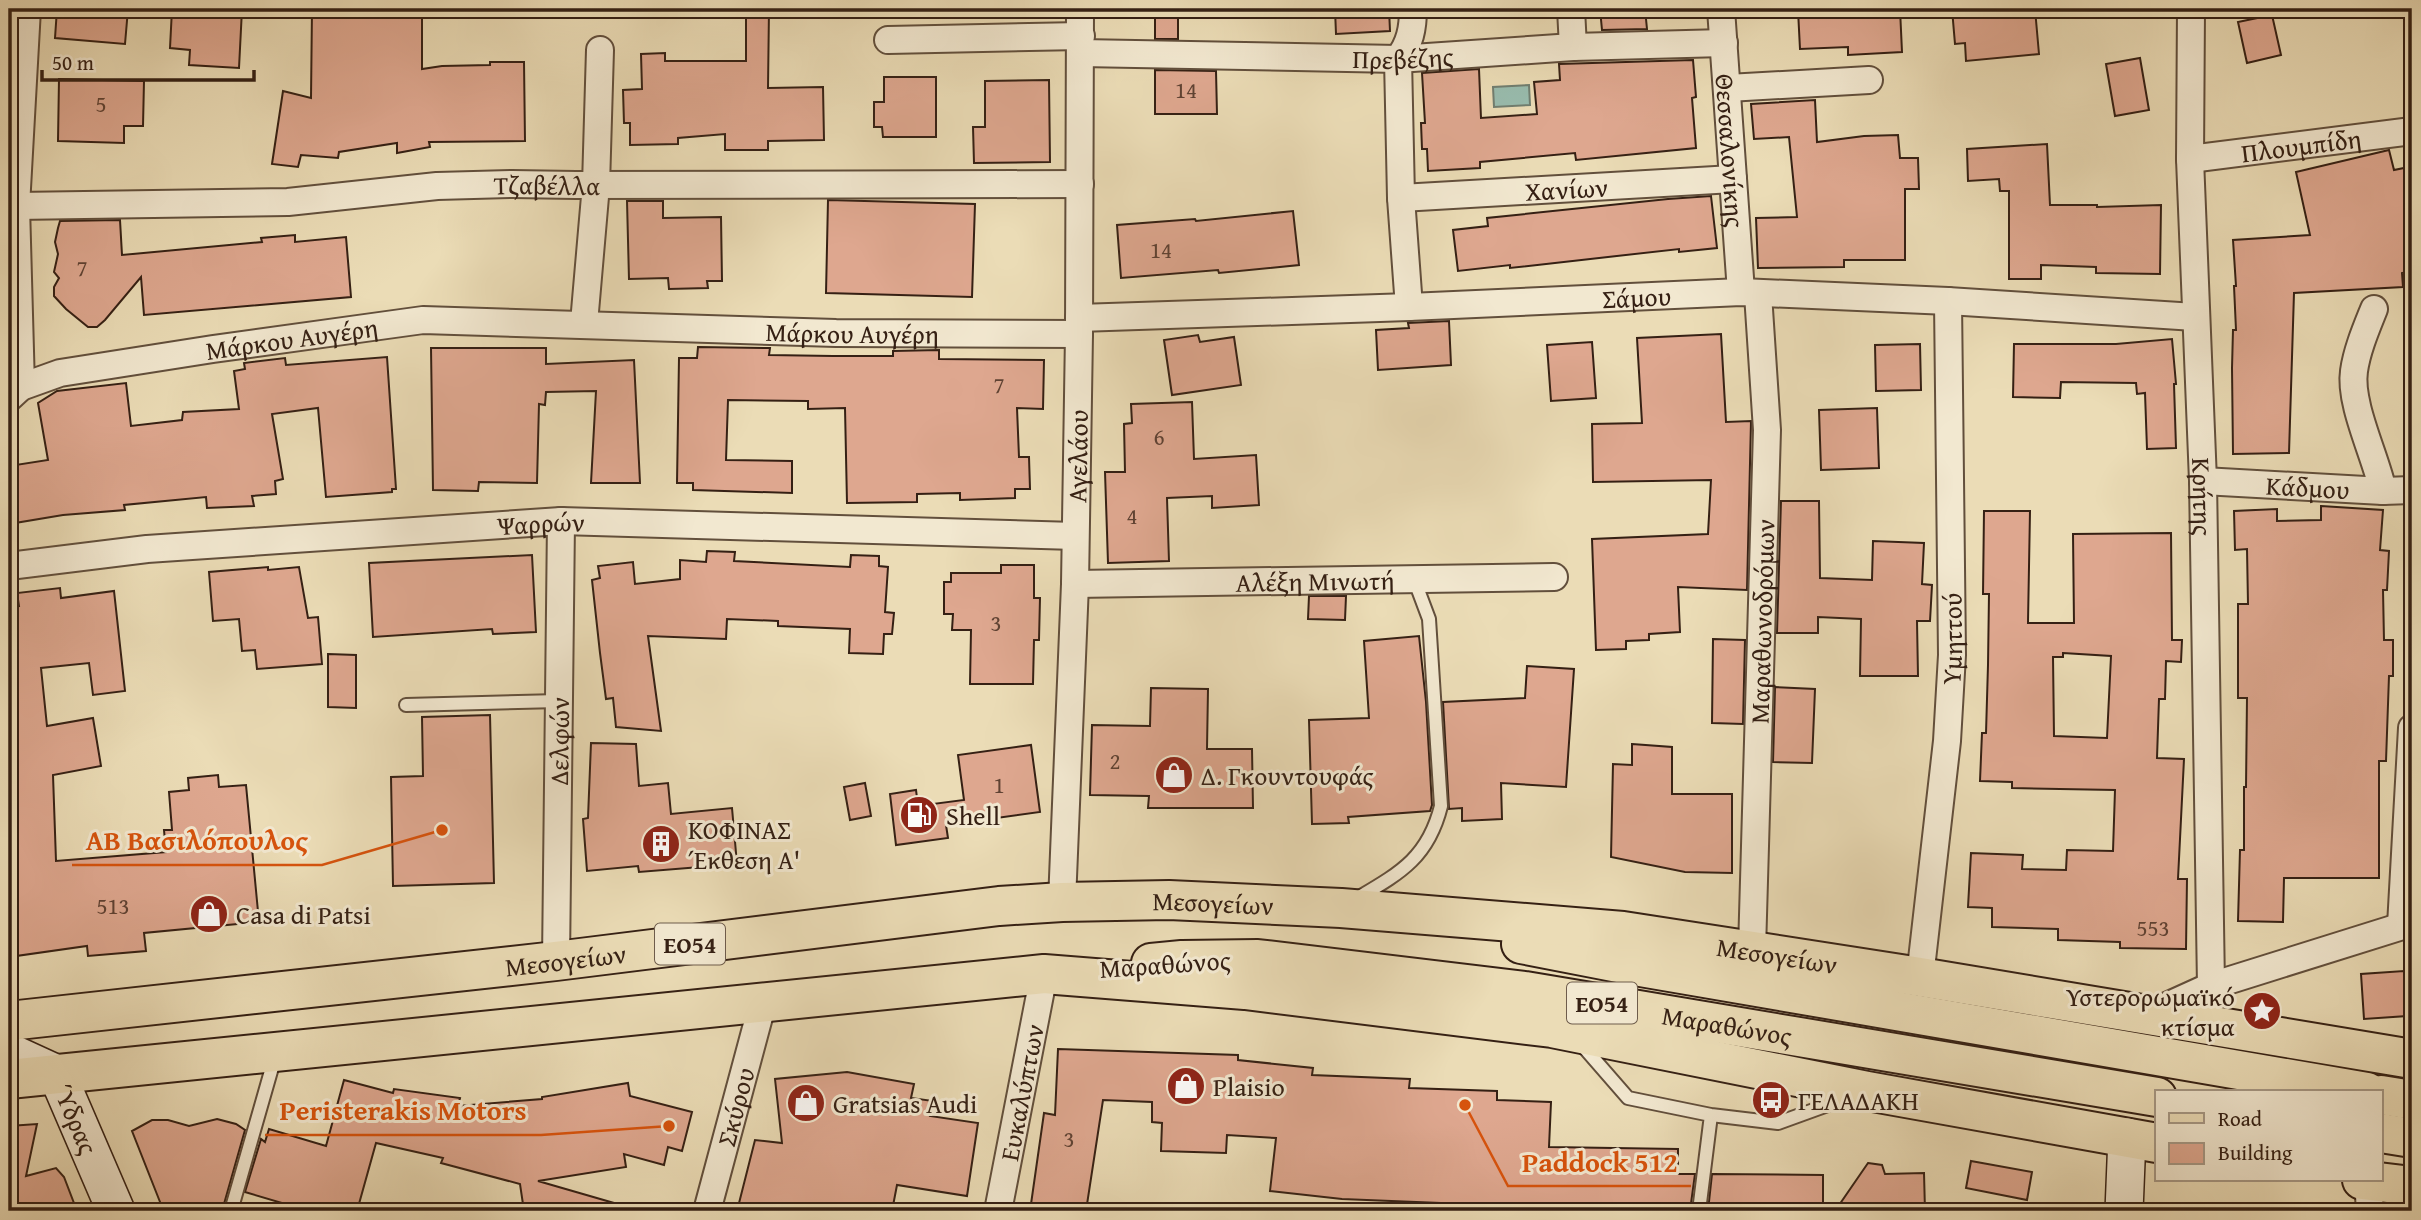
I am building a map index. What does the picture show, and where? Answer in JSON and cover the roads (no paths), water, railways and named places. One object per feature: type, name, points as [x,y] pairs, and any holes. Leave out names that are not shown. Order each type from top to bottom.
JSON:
[{"type":"main road","name":"Μεσογείων","points":[[9,1021],[556,961],[999,906],[1168,900],[1341,908],[1623,931],[1920,977],[2412,1059]]},
{"type":"main road","name":"Μαραθώνος","points":[[1341,908],[1629,965],[2355,1090]]},
{"type":"main road","name":"Μαραθώνος","points":[[1044,974],[1182,960],[1258,959],[1525,990],[2155,1097]]},
{"type":"main road","name":"ΕΟ54","points":[[9,1079],[1044,974],[1245,990],[1569,1031],[1867,1091],[2142,1140]]},
{"type":"main road","points":[[2382,1094],[2412,1100]]},
{"type":"main road","points":[[2382,1133],[2412,1138]]},
{"type":"main road","points":[[2366,1191],[2412,1186]]},
{"type":"street","points":[[15,392],[16,206],[27,9]]},
{"type":"street","name":"Αγελάου","points":[[1062,902],[1075,536],[1080,9]]},
{"type":"street","points":[[1409,307],[1401,198],[1398,59],[1411,34],[1413,9]]},
{"type":"street","points":[[1571,9],[1573,47]]},
{"type":"street","name":"Θεσσαλονίκης","points":[[1721,9],[1733,179],[1750,293]]},
{"type":"street","name":"Κρήτης","points":[[2190,9],[2190,159],[2203,481],[2211,986]]},
{"type":"street","name":"Πρεβέζης","points":[[888,40],[1081,44],[1398,59],[1573,47],[1724,43]]},
{"type":"street","points":[[584,323],[596,185],[600,50]]},
{"type":"street","points":[[1728,88],[1869,80]]},
{"type":"street","name":"Πλουμπίδη","points":[[2190,159],[2412,131]]},
{"type":"street","name":"Χανίων","points":[[1401,198],[1733,179]]},
{"type":"street","name":"Τζαβέλλα","points":[[16,206],[288,202],[437,186],[512,184],[1080,184]]},
{"type":"street","name":"Σάμου","points":[[1079,326],[1409,307],[1750,293],[1948,301],[2195,317]]},
{"type":"street","name":"Μαραθωνοδρόμων","points":[[1750,293],[1767,430],[1752,950]]},
{"type":"street","name":"Υμηττού","points":[[1920,977],[1947,741],[1952,654],[1948,301]]},
{"type":"street","points":[[2374,309],[2353,373],[2358,411],[2384,491]]},
{"type":"street","name":"Μάρκου Αυγέρη","points":[[15,392],[60,373],[403,321],[438,319],[584,323],[836,333],[1079,326]]},
{"type":"street","name":"Κάδμου","points":[[2203,481],[2384,491],[2412,490]]},
{"type":"street","name":"Ψαρρών","points":[[9,566],[147,550],[561,521],[1075,536]]},
{"type":"street","name":"Δελφών","points":[[556,961],[561,521]]},
{"type":"street","name":"Αλέξη Μινωτή","points":[[1074,584],[1554,577]]},
{"type":"street","points":[[2146,1016],[2211,986],[2407,924],[2412,728]]},
{"type":"street","name":"Ευκαλύπτων","points":[[998,1211],[1044,974]]},
{"type":"street","name":"Σκύρου","points":[[706,1211],[763,1002]]},
{"type":"street","name":"Ύδρας","points":[[9,1052],[57,1074],[116,1211]]},
{"type":"street","points":[[2124,1211],[2142,1140]]},
{"type":"lane","points":[[1341,908],[1388,880],[1423,850],[1435,829],[1441,806],[1429,619],[1415,579]]},
{"type":"lane","points":[[406,705],[559,701]]},
{"type":"lane","points":[[1569,1031],[1628,1098],[1711,1115],[1778,1123],[1867,1091]]},
{"type":"lane","points":[[231,1211],[276,1052]]},
{"type":"lane","points":[[1699,1211],[1711,1115]]},
{"type":"place","name":"Δ. Γκουντουφάς","points":[[1174,775]]},
{"type":"place","name":"Shell","points":[[919,815]]},
{"type":"place","name":"ΑΒ Βασιλόπουλος","points":[[442,830]]},
{"type":"place","name":"ΚΟΦΙΝΑΣ Έκθεση Α'","points":[[661,844]]},
{"type":"place","name":"Casa di Patsi","points":[[209,914]]},
{"type":"place","name":"Υστερορωμαϊκό κτίσμα","points":[[2262,1011]]},
{"type":"place","name":"Plaisio","points":[[1186,1086]]},
{"type":"place","name":"ΓΕΛΑΔΑΚΗ","points":[[1771,1100]]},
{"type":"place","name":"Gratsias Audi","points":[[806,1103]]},
{"type":"place","name":"Paddock 512","points":[[1465,1105]]},
{"type":"place","name":"Peristerakis Motors","points":[[669,1126]]}]
